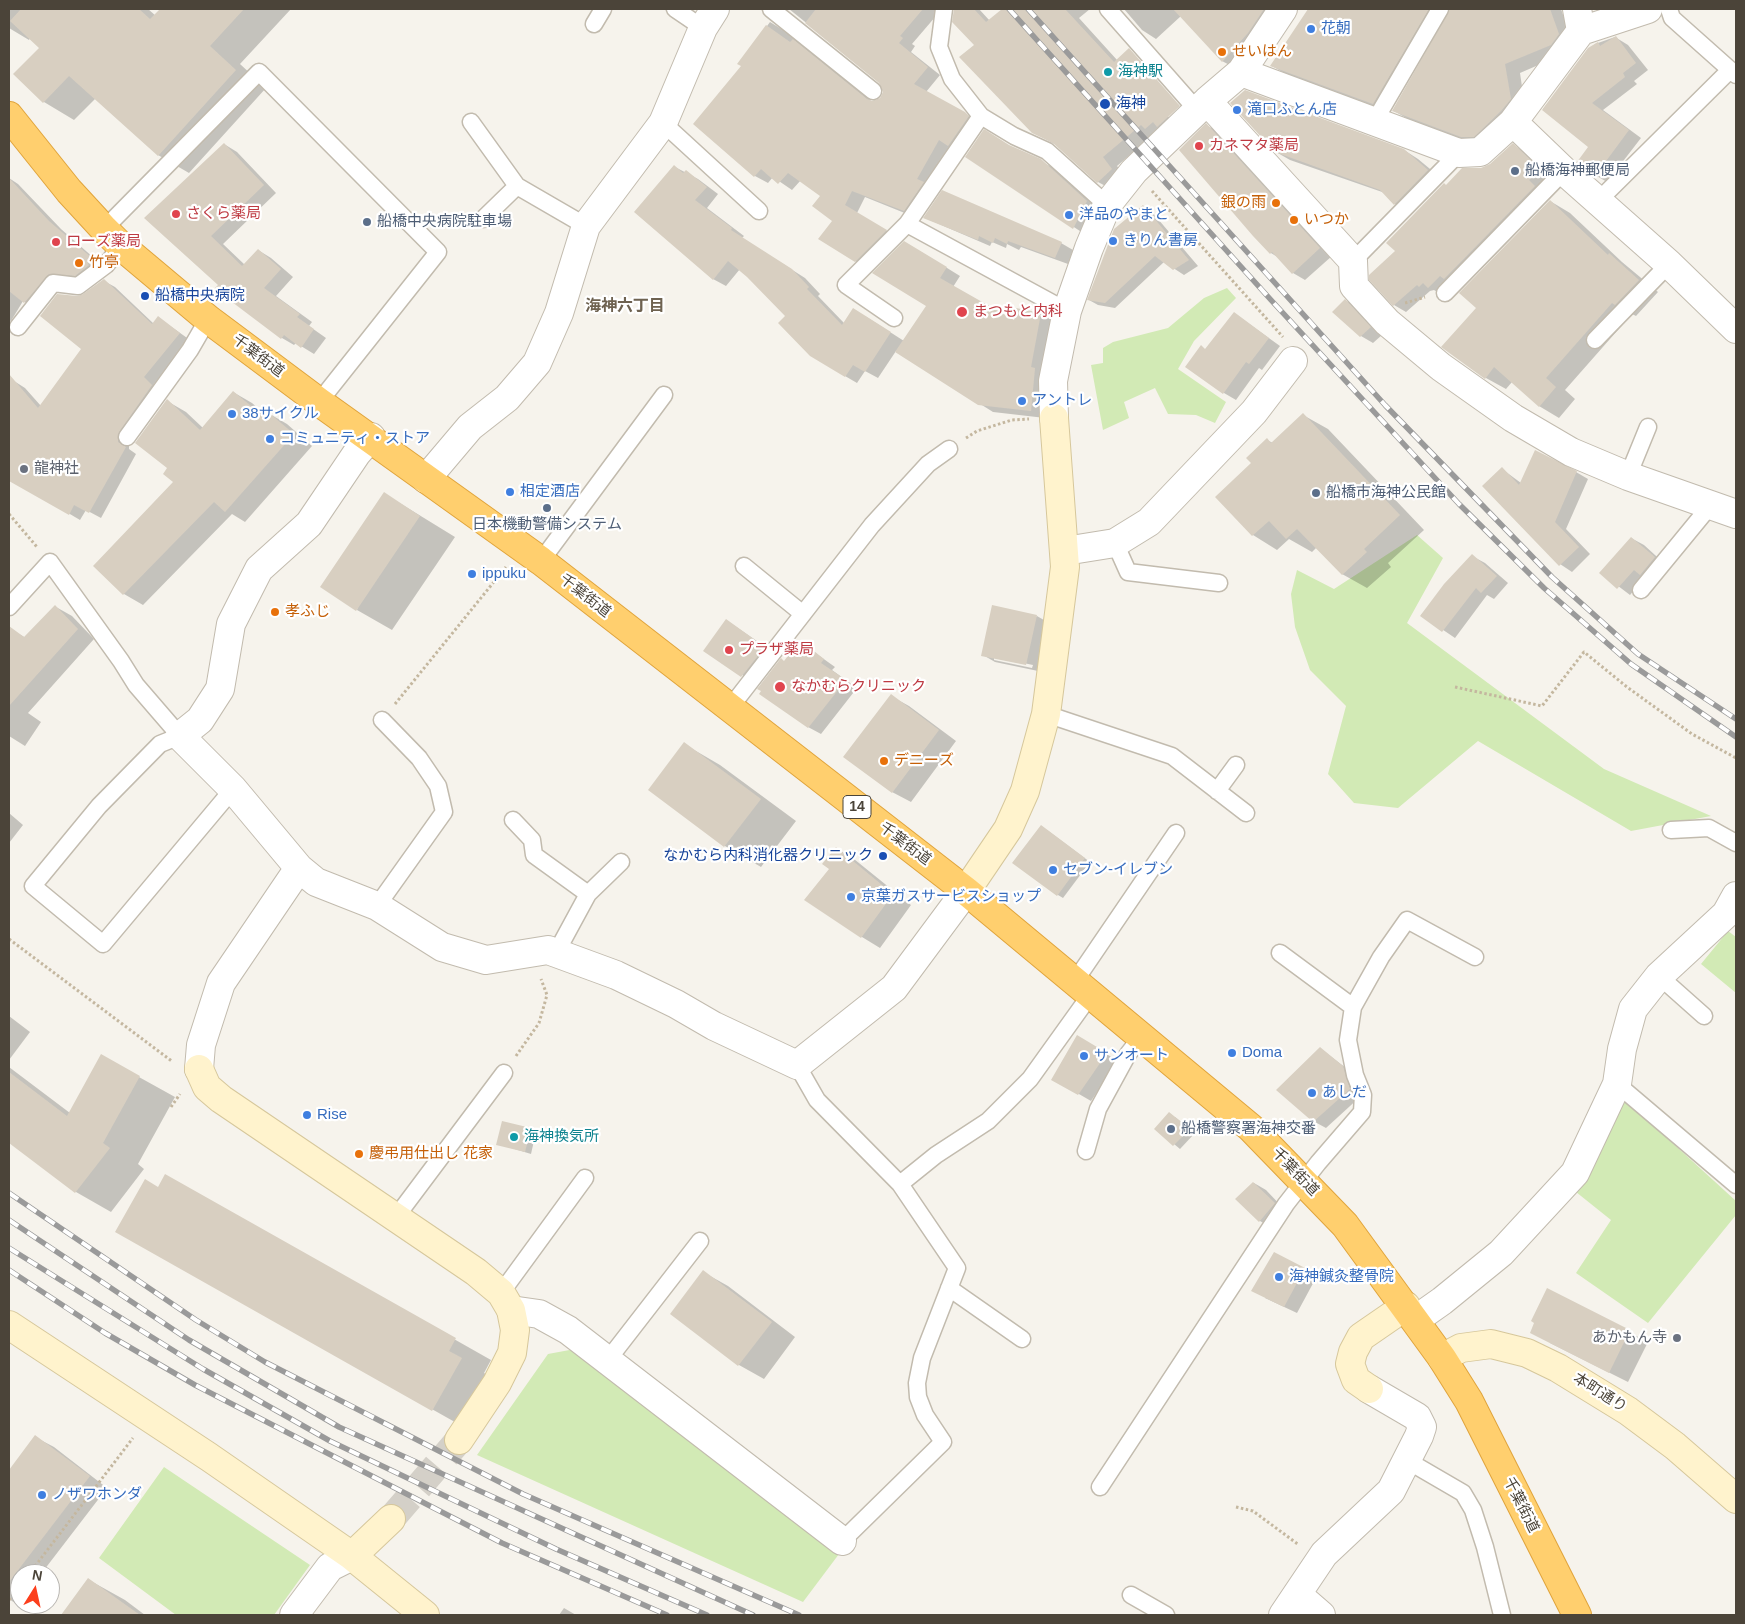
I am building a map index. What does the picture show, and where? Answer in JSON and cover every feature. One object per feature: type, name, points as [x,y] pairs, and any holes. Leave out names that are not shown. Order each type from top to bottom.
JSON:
[{"type":"highway","name":"千葉街道","points":[[10,120],[69,191],[113,238],[208,319],[319,402],[371,437],[532,554],[729,709],[966,891],[1251,1128],[1345,1225],[1442,1358],[1469,1401],[1577,1615]]},
{"type":"street","points":[[371,437],[356,453],[309,524],[259,569],[231,624],[220,689],[200,720],[180,736],[233,789],[299,868],[316,882],[377,906],[442,947],[486,960],[543,953],[616,975],[676,1004],[714,1026],[797,1065],[894,988],[966,891],[1008,829],[1025,791],[1046,714],[1061,604],[1064,551],[1053,381],[1067,311],[1089,248],[1107,205],[1134,171],[1202,106],[1241,72],[1283,9]]},
{"type":"street","points":[[1241,72],[1458,153],[1480,152],[1513,122],[1579,20],[1648,9]]},
{"type":"street","points":[[426,478],[470,428],[507,398],[537,363],[559,313],[586,226],[663,123],[709,18]]},
{"type":"street","points":[[1202,106],[1353,261],[1354,286],[1387,322],[1442,367],[1513,418],[1571,452],[1628,476],[1736,514]]},
{"type":"street","points":[[1513,122],[1564,171],[1669,264],[1736,330]]},
{"type":"street","points":[[1064,551],[1116,542],[1150,522],[1254,412],[1293,361]]},
{"type":"street","points":[[299,868],[221,983],[201,1045],[199,1069],[207,1087],[221,1099],[476,1272],[506,1302],[539,1314],[568,1330],[842,1541]]},
{"type":"street","points":[[1321,1615],[1290,1605],[1320,1560],[1392,1491],[1408,1461],[1422,1427],[1417,1417],[1356,1380],[1350,1364],[1353,1352],[1361,1337],[1410,1313],[1442,1301],[1501,1253],[1575,1173],[1617,1084],[1622,1049],[1633,1009],[1659,976],[1726,914],[1736,897]]},
{"type":"street","points":[[459,1440],[497,1383],[512,1353],[515,1330],[506,1302]]},
{"type":"street","points":[[9,1325],[209,1457],[352,1556],[425,1615]]},
{"type":"street","name":"本町通り","points":[[1442,1358],[1461,1348],[1492,1344],[1535,1356],[1628,1410],[1674,1446],[1736,1500]]},
{"type":"street","points":[[294,1615],[330,1567],[352,1556],[391,1519]]},
{"type":"lane","points":[[594,24],[603,9]]},
{"type":"lane","points":[[675,9],[709,18]]},
{"type":"lane","points":[[771,9],[873,91]]},
{"type":"lane","points":[[944,9],[939,47],[952,79],[981,116],[1014,136],[1047,151],[1107,205]]},
{"type":"lane","points":[[1108,9],[1202,106]]},
{"type":"lane","points":[[1374,122],[1440,9]]},
{"type":"lane","points":[[1598,201],[1733,73],[1672,18],[1669,9]]},
{"type":"lane","points":[[18,326],[53,283],[78,286],[106,265],[113,238],[259,72],[438,252],[319,402]]},
{"type":"lane","points":[[894,318],[846,285],[907,224],[981,116]]},
{"type":"lane","points":[[471,122],[517,186],[586,226]]},
{"type":"lane","points":[[663,123],[759,211]]},
{"type":"lane","points":[[1353,261],[1458,153]]},
{"type":"lane","points":[[1444,293],[1564,171]]},
{"type":"lane","points":[[483,219],[517,186]]},
{"type":"lane","points":[[907,224],[1067,311]]},
{"type":"lane","points":[[1595,340],[1669,264]]},
{"type":"lane","points":[[127,437],[190,350],[208,319]]},
{"type":"lane","points":[[532,554],[664,395]]},
{"type":"lane","points":[[1628,476],[1648,427]]},
{"type":"lane","points":[[729,709],[872,525],[928,464],[949,449]]},
{"type":"lane","points":[[1641,590],[1710,506]]},
{"type":"lane","points":[[1116,542],[1128,572],[1219,583]]},
{"type":"lane","points":[[9,607],[50,562],[136,685],[180,736],[160,744],[99,806],[33,886],[103,944],[233,789]]},
{"type":"lane","points":[[744,566],[803,614]]},
{"type":"lane","points":[[1046,714],[1172,756],[1246,813]]},
{"type":"lane","points":[[377,906],[444,812],[438,786],[419,758],[382,720]]},
{"type":"lane","points":[[1217,791],[1236,765]]},
{"type":"lane","points":[[513,820],[532,840],[534,855],[588,894]]},
{"type":"lane","points":[[1671,830],[1708,828],[1736,843]]},
{"type":"lane","points":[[900,1184],[936,1156],[988,1121],[1030,1079],[1176,833]]},
{"type":"lane","points":[[543,953],[588,894],[621,862]]},
{"type":"lane","points":[[1100,1488],[1286,1204],[1362,1112],[1363,1095],[1355,1074],[1348,1040],[1354,1007],[1381,957],[1407,920],[1474,957]]},
{"type":"lane","points":[[1280,953],[1354,1007]]},
{"type":"lane","points":[[1659,976],[1704,1016]]},
{"type":"lane","points":[[1086,1151],[1098,1109],[1128,1054],[1142,1036]]},
{"type":"lane","points":[[797,1065],[817,1100],[900,1184],[957,1268],[922,1358],[917,1383],[918,1397],[925,1415],[943,1442],[842,1541]]},
{"type":"lane","points":[[396,1217],[504,1073]]},
{"type":"lane","points":[[1617,1084],[1736,1185]]},
{"type":"lane","points":[[506,1302],[585,1178]]},
{"type":"lane","points":[[607,1361],[700,1241]]},
{"type":"lane","points":[[949,1288],[1022,1339]]},
{"type":"lane","points":[[1408,1461],[1463,1494],[1472,1510],[1485,1547],[1502,1615]]},
{"type":"lane","points":[[1131,1595],[1166,1615]]},
{"type":"path","points":[[1134,171],[1298,354],[1293,361]]},
{"type":"path","points":[[1387,322],[1406,302],[1444,293]]},
{"type":"path","points":[[949,449],[977,431],[1012,420]]},
{"type":"path","points":[[9,514],[50,562]]},
{"type":"path","points":[[382,720],[532,554]]},
{"type":"path","points":[[1455,687],[1542,706],[1584,652],[1627,687],[1692,734],[1736,758]]},
{"type":"path","points":[[9,939],[181,1068],[199,1069]]},
{"type":"path","points":[[504,1073],[539,1023],[547,995],[543,953]]},
{"type":"path","points":[[171,1107],[182,1091]]},
{"type":"path","points":[[36,1564],[137,1432]]},
{"type":"path","points":[[1236,1507],[1253,1511],[1320,1560]]},
{"type":"green space","points":[[1227,288],[1236,298],[1194,341],[1178,369],[1226,402],[1215,423],[1196,415],[1168,414],[1155,388],[1124,402],[1129,418],[1103,430],[1091,365],[1103,363],[1103,348],[1113,342],[1168,328],[1204,298]]},
{"type":"green space","points":[[1417,535],[1443,558],[1407,623],[1604,769],[1711,816],[1631,831],[1478,741],[1398,808],[1354,803],[1328,774],[1346,706],[1310,670],[1295,627],[1291,594],[1297,570],[1334,589]]},
{"type":"green space","points":[[1728,931],[1736,937],[1736,993],[1701,964]]},
{"type":"green space","points":[[1621,1096],[1736,1201],[1736,1215],[1648,1323],[1576,1273],[1611,1220],[1571,1188]]},
{"type":"green space","points":[[575,1349],[839,1554],[803,1602],[477,1455],[548,1354]]},
{"type":"green space","points":[[164,1467],[310,1565],[274,1615],[176,1615],[99,1558]]},
{"type":"building","points":[[21,9],[139,9],[150,19],[160,9],[244,9],[210,46],[236,70],[158,156],[69,76],[43,103],[13,74],[39,48],[10,21]]},
{"type":"building","points":[[816,9],[923,9],[900,36],[903,38],[899,43],[928,67],[914,84],[969,116],[948,146],[939,140],[917,179],[924,182],[904,211],[852,191],[845,205],[887,230],[855,262],[818,239],[832,221],[812,206],[820,196],[788,173],[778,184],[761,169],[754,177],[693,124],[741,66],[737,64],[766,25],[790,42],[793,39],[867,99],[872,101],[880,98],[883,92],[879,83],[805,23]]},
{"type":"building","points":[[954,9],[974,9],[986,22],[1002,9],[1065,9],[1114,62],[1129,48],[1180,106],[1157,127],[1153,122],[1145,129],[1141,125],[1103,157],[1112,169],[1097,183],[1053,143],[1032,133],[959,57],[974,45],[952,22]]},
{"type":"building","points":[[1173,9],[1264,9],[1248,33],[1222,62]]},
{"type":"building","points":[[1308,9],[1429,9],[1373,104],[1270,66]]},
{"type":"building","points":[[1450,9],[1550,9],[1559,34],[1551,45],[1505,64],[1511,99],[1474,137],[1461,137],[1392,111]]},
{"type":"building","points":[[1616,36],[1636,63],[1623,73],[1625,77],[1592,103],[1629,130],[1595,176],[1577,162],[1588,147],[1542,110],[1588,48],[1598,42],[1600,46]]},
{"type":"building","points":[[1245,90],[1404,149],[1428,170],[1394,205],[1380,190],[1275,152],[1230,103]]},
{"type":"building","points":[[1206,123],[1320,248],[1292,274],[1272,252],[1270,254],[1253,236],[1179,150]]},
{"type":"building","points":[[984,129],[1009,145],[1041,159],[1087,201],[1073,229],[965,157]]},
{"type":"building","points":[[224,143],[264,185],[211,236],[242,266],[258,249],[281,269],[264,288],[300,314],[297,317],[314,329],[301,348],[284,335],[281,339],[215,288],[218,285],[144,218]]},
{"type":"building","points":[[1513,143],[1540,169],[1529,180],[1535,186],[1444,279],[1440,276],[1428,288],[1423,283],[1419,287],[1417,285],[1393,306],[1369,280],[1369,275],[1395,251],[1386,243],[1444,183],[1446,185],[1462,168],[1481,168],[1490,164]]},
{"type":"building","points":[[674,165],[683,173],[686,170],[707,187],[695,200],[732,228],[731,230],[792,269],[809,287],[807,289],[842,325],[853,308],[891,332],[865,372],[853,365],[845,377],[810,356],[778,323],[785,316],[747,277],[728,261],[713,280],[634,212]]},
{"type":"building","points":[[9,178],[49,221],[92,258],[89,265],[75,276],[49,274],[24,303],[9,291]]},
{"type":"building","points":[[942,190],[1062,242],[1055,258],[1008,241],[1007,244],[995,238],[993,243],[979,236],[978,240],[923,218]]},
{"type":"building","points":[[1550,200],[1608,255],[1609,253],[1639,280],[1615,305],[1612,303],[1546,378],[1556,387],[1539,407],[1494,367],[1485,379],[1441,347],[1476,308],[1459,293]]},
{"type":"building","points":[[1143,205],[1189,260],[1173,270],[1155,256],[1105,303],[1087,300],[1114,229]]},
{"type":"building","points":[[904,241],[947,267],[940,278],[1014,320],[1016,308],[1041,313],[1031,367],[1035,368],[1031,411],[978,405],[895,352],[926,306],[872,273]]},
{"type":"building","points":[[104,279],[152,324],[158,316],[180,333],[144,377],[152,385],[119,432],[118,442],[126,447],[89,513],[74,505],[69,515],[9,481],[9,374],[38,408],[81,349],[40,316],[57,294],[77,296],[83,294]]},
{"type":"building","points":[[1345,299],[1371,327],[1360,337],[1332,312]]},
{"type":"building","points":[[1234,312],[1269,338],[1249,364],[1246,362],[1223,394],[1185,367],[1201,345],[1205,349]]},
{"type":"building","points":[[233,391],[263,416],[268,412],[294,434],[225,512],[214,502],[123,595],[93,566],[173,482],[163,474],[167,468],[135,443],[167,399],[200,430]]},
{"type":"building","points":[[1303,413],[1400,515],[1364,549],[1367,552],[1342,575],[1297,529],[1286,539],[1269,521],[1252,536],[1215,497],[1251,463],[1246,458],[1267,438],[1271,443]]},
{"type":"building","points":[[1535,450],[1577,471],[1555,522],[1579,547],[1559,566],[1482,486],[1502,467],[1519,485]]},
{"type":"building","points":[[384,492],[420,516],[356,611],[320,587]]},
{"type":"building","points":[[1631,537],[1655,557],[1640,575],[1634,570],[1617,589],[1599,573]]},
{"type":"building","points":[[1472,554],[1497,576],[1481,593],[1476,588],[1442,632],[1420,616],[1444,584]]},
{"type":"building","points":[[55,605],[78,629],[9,706],[9,626],[24,637]]},
{"type":"building","points":[[992,605],[1037,615],[1026,665],[981,656]]},
{"type":"building","points":[[726,619],[765,647],[741,677],[703,651]]},
{"type":"building","points":[[800,640],[824,659],[821,663],[846,680],[808,728],[759,694],[761,691],[757,689],[781,658],[784,661]]},
{"type":"building","points":[[891,694],[939,730],[892,793],[843,757]]},
{"type":"building","points":[[684,742],[761,799],[724,847],[648,790]]},
{"type":"building","points":[[1041,825],[1085,858],[1057,896],[1012,863]]},
{"type":"building","points":[[836,847],[893,894],[861,938],[804,900],[829,869],[822,864]]},
{"type":"building","points":[[1077,1035],[1107,1053],[1078,1095],[1051,1080]]},
{"type":"building","points":[[1320,1047],[1343,1066],[1350,1089],[1313,1122],[1276,1090]]},
{"type":"building","points":[[101,1054],[140,1076],[103,1143],[110,1148],[75,1193],[9,1143],[9,1072],[67,1116]]},
{"type":"building","points":[[1169,1112],[1190,1129],[1173,1146],[1154,1129]]},
{"type":"building","name":"海神換気所","points":[[502,1121],[531,1128],[525,1152],[496,1145]]},
{"type":"building","points":[[165,1174],[456,1338],[449,1351],[462,1358],[432,1411],[115,1232],[145,1179],[158,1187]]},
{"type":"building","points":[[1253,1182],[1275,1203],[1259,1222],[1235,1199]]},
{"type":"building","points":[[1274,1252],[1305,1268],[1284,1307],[1251,1291]]},
{"type":"building","points":[[703,1270],[772,1322],[738,1366],[670,1314]]},
{"type":"building","points":[[1547,1288],[1630,1330],[1609,1373],[1530,1333],[1534,1323],[1531,1321]]},
{"type":"building","name":"ノザワホンダ","points":[[35,1435],[90,1476],[23,1564],[10,1564],[9,1582],[9,1470]]},
{"type":"building","points":[[88,1578],[140,1615],[61,1615]]},
{"type":"tunnel","points":[[391,1519],[459,1440]]},
{"type":"railway","points":[[1009,9],[1271,300],[1459,504],[1544,588],[1631,664],[1736,737]]},
{"type":"railway","points":[[1028,9],[1385,405],[1552,577],[1638,654],[1736,719]]},
{"type":"railway","points":[[9,1193],[196,1320],[265,1362],[523,1494],[799,1615]]},
{"type":"railway","points":[[9,1220],[189,1340],[339,1427],[753,1615]]},
{"type":"railway","points":[[9,1248],[203,1369],[330,1441],[556,1549],[707,1615]]},
{"type":"railway","points":[[9,1270],[105,1333],[195,1385],[502,1543],[667,1615]]},
{"type":"place","name":"花朝","points":[[1311,29]]},
{"type":"place","name":"せいはん","points":[[1222,52]]},
{"type":"place","name":"海神駅","points":[[1108,72]]},
{"type":"place","name":"海神","points":[[1105,104]]},
{"type":"place","name":"滝口ふとん店","points":[[1237,110]]},
{"type":"place","name":"カネマタ薬局","points":[[1199,146]]},
{"type":"place","name":"船橋海神郵便局","points":[[1515,171]]},
{"type":"place","name":"銀の雨","points":[[1276,203]]},
{"type":"place","name":"さくら薬局","points":[[176,214]]},
{"type":"place","name":"洋品のやまと","points":[[1069,215]]},
{"type":"place","name":"いつか","points":[[1294,220]]},
{"type":"place","name":"船橋中央病院駐車場","points":[[367,222]]},
{"type":"place","name":"きりん書房","points":[[1113,241]]},
{"type":"place","name":"ローズ薬局","points":[[56,242]]},
{"type":"place","name":"竹亭","points":[[79,263]]},
{"type":"place","name":"船橋中央病院","points":[[145,296]]},
{"type":"place","name":"まつもと内科","points":[[962,312]]},
{"type":"place","name":"アントレ","points":[[1022,401]]},
{"type":"place","name":"38サイクル","points":[[232,414]]},
{"type":"place","name":"コミュニティ・ストア","points":[[270,439]]},
{"type":"place","name":"龍神社","points":[[24,469]]},
{"type":"place","name":"相定酒店","points":[[510,492]]},
{"type":"place","name":"船橋市海神公民館","points":[[1316,493]]},
{"type":"place","name":"日本機動警備システム","points":[[547,508]]},
{"type":"place","name":"ippuku","points":[[472,574]]},
{"type":"place","name":"孝ふじ","points":[[275,612]]},
{"type":"place","name":"プラザ薬局","points":[[729,650]]},
{"type":"place","name":"なかむらクリニック","points":[[780,687]]},
{"type":"place","name":"デニーズ","points":[[884,761]]},
{"type":"place","name":"なかむら内科消化器クリニック","points":[[883,856]]},
{"type":"place","name":"セブン-イレブン","points":[[1053,870]]},
{"type":"place","name":"京葉ガスサービスショップ","points":[[851,897]]},
{"type":"place","name":"Doma","points":[[1232,1053]]},
{"type":"place","name":"サンオート","points":[[1084,1056]]},
{"type":"place","name":"あしだ","points":[[1312,1093]]},
{"type":"place","name":"Rise","points":[[307,1115]]},
{"type":"place","name":"船橋警察署海神交番","points":[[1171,1129]]},
{"type":"place","name":"海神換気所","points":[[514,1137]]},
{"type":"place","name":"慶弔用仕出し 花家","points":[[359,1154]]},
{"type":"place","name":"海神鍼灸整骨院","points":[[1279,1277]]},
{"type":"place","name":"あかもん寺","points":[[1677,1338]]},
{"type":"place","name":"ノザワホンダ","points":[[42,1495]]},
{"type":"district","name":"海神六丁目","points":[[625,307]]}]
